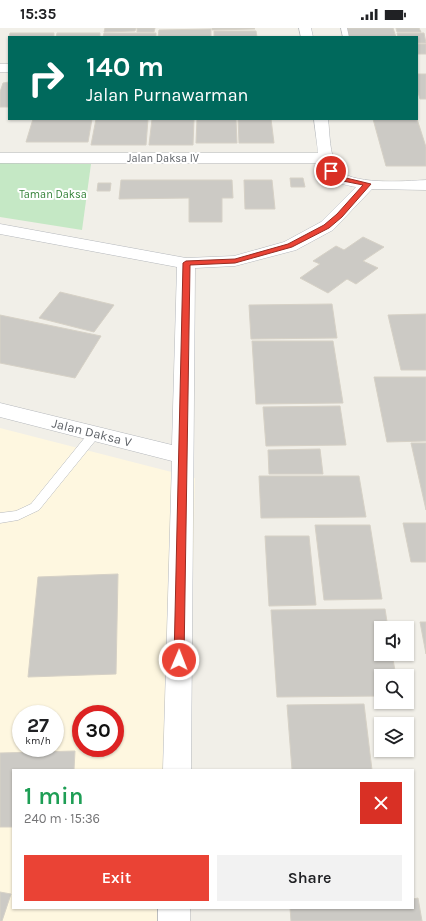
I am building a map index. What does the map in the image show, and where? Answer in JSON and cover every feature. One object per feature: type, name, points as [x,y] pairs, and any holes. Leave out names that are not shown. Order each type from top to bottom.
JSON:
[{"type":"street","points":[[321,120],[326,158],[331,171],[335,176],[368,184],[426,185]]},
{"type":"street","name":"Jalan Daksa IV","points":[[0,158],[326,158]]},
{"type":"street","points":[[0,229],[186,263],[235,261],[290,246],[327,226],[340,215],[368,184]]},
{"type":"street","points":[[177,769],[186,263]]},
{"type":"street","name":"Jalan Daksa V","points":[[0,410],[183,456]]},
{"type":"street","points":[[174,909],[174,921]]},
{"type":"lane","points":[[0,518],[18,515],[35,507],[95,433]]},
{"type":"shaded area","points":[[0,428],[195,478],[189,769],[12,769],[12,909],[187,909],[187,921],[0,921]]},
{"type":"green space","name":"Taman Daksa","points":[[0,163],[91,164],[82,230],[0,217]]},
{"type":"building","points":[[105,28],[136,28],[135,31],[104,32]]},
{"type":"building","points":[[137,28],[155,28],[154,32],[137,32]]},
{"type":"building","points":[[212,28],[254,28],[255,29],[212,30]]},
{"type":"building","points":[[347,28],[393,28],[396,36],[349,36]]},
{"type":"building","points":[[396,28],[419,28],[421,32],[397,32]]},
{"type":"building","points":[[211,29],[211,36],[158,36],[159,30]]},
{"type":"building","points":[[214,31],[256,31],[257,36],[214,36]]},
{"type":"building","points":[[10,33],[54,33],[54,36],[9,36]]},
{"type":"building","points":[[57,33],[100,33],[100,36],[56,36]]},
{"type":"building","points":[[104,33],[156,33],[156,36],[103,36]]},
{"type":"building","points":[[397,33],[424,33],[426,43],[418,43],[418,36],[398,36]]},
{"type":"building","points":[[418,44],[426,44],[426,54],[418,54]]},
{"type":"building","points":[[418,74],[426,74],[426,99],[420,99],[418,92]]},
{"type":"building","points":[[8,82],[8,107],[0,107],[0,92],[3,83]]},
{"type":"building","points":[[33,120],[92,120],[88,142],[26,142]]},
{"type":"building","points":[[96,120],[148,120],[146,145],[91,145]]},
{"type":"building","points":[[152,120],[194,120],[193,145],[149,145]]},
{"type":"building","points":[[197,120],[236,120],[237,143],[196,143]]},
{"type":"building","points":[[238,120],[271,120],[274,143],[239,143]]},
{"type":"building","points":[[373,120],[417,120],[426,147],[426,166],[386,166]]},
{"type":"building","points":[[290,178],[303,178],[305,187],[291,187]]},
{"type":"building","points":[[121,180],[232,180],[233,198],[222,198],[222,222],[189,222],[189,198],[119,199]]},
{"type":"building","points":[[244,180],[272,180],[275,209],[245,209]]},
{"type":"building","points":[[98,183],[111,183],[110,191],[97,191]]},
{"type":"building","points":[[363,237],[384,247],[363,261],[378,268],[356,284],[347,279],[328,293],[300,278],[320,264],[313,261],[336,246],[344,250]]},
{"type":"building","points":[[60,292],[114,305],[94,332],[39,318]]},
{"type":"building","points":[[332,304],[337,338],[251,339],[249,305]]},
{"type":"building","points":[[426,314],[426,370],[401,370],[388,315]]},
{"type":"building","points":[[0,315],[101,336],[75,378],[0,363]]},
{"type":"building","points":[[252,341],[333,341],[343,403],[256,404]]},
{"type":"building","points":[[374,377],[426,377],[426,441],[387,442]]},
{"type":"building","points":[[340,406],[346,445],[266,446],[263,407]]},
{"type":"building","points":[[411,443],[426,443],[426,510]]},
{"type":"building","points":[[320,449],[323,474],[269,474],[268,450]]},
{"type":"building","points":[[259,476],[359,476],[366,517],[261,518]]},
{"type":"building","points":[[403,523],[426,523],[426,562],[411,562]]},
{"type":"building","points":[[315,525],[370,525],[382,599],[324,600]]},
{"type":"building","points":[[265,536],[309,536],[316,605],[269,606]]},
{"type":"building","points":[[118,574],[116,674],[28,677],[38,577]]},
{"type":"building","points":[[385,609],[387,621],[374,621],[374,661],[393,661],[395,669],[374,669],[374,696],[277,697],[271,610]]},
{"type":"building","points":[[420,622],[426,622],[426,654]]},
{"type":"building","points":[[364,704],[372,769],[292,769],[287,705]]},
{"type":"building","points":[[64,751],[72,751],[72,757],[75,757],[74,769],[12,769],[12,827],[0,827],[0,753],[12,753],[12,757],[64,757]]},
{"type":"building","points":[[0,892],[11,894],[2,921],[0,921]]},
{"type":"building","points":[[418,898],[422,921],[291,921],[290,909],[414,909],[414,899]]},
{"type":"route","points":[[179,660],[186,263],[235,261],[290,246],[327,226],[340,215],[368,184],[340,178],[335,176],[331,171]]}]
